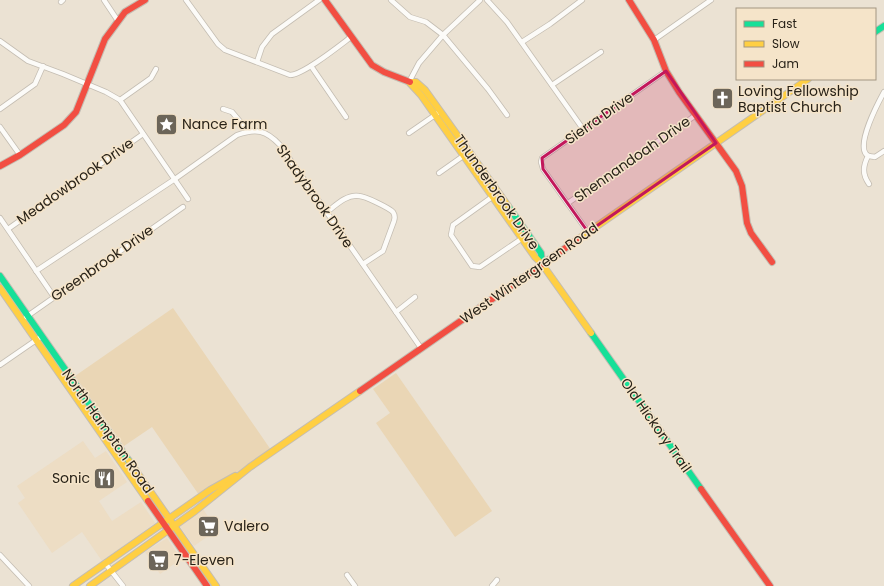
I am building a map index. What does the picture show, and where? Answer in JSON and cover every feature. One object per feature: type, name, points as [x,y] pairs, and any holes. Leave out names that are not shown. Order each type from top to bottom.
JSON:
[{"type":"main road","points":[[0,166],[20,156],[64,125],[76,112],[105,39],[125,12],[145,0]]},
{"type":"main road","name":"Thunderbrook Drive","points":[[325,0],[372,65],[384,72],[409,82],[416,82],[425,90],[441,112],[492,197],[534,257],[542,264]]},
{"type":"main road","points":[[629,0],[654,40],[666,71],[679,92],[736,171],[742,186],[747,223],[751,233],[772,262]]},
{"type":"main road","name":"West Wintergreen Road","points":[[90,586],[196,511],[250,467],[807,80]]},
{"type":"main road","name":"Thunderbrook Drive","points":[[409,82],[498,192],[540,253],[542,264]]},
{"type":"main road","name":"Old Hickory Trail","points":[[542,264],[770,586]]},
{"type":"main road","name":"North Hampton Road","points":[[0,276],[216,586]]},
{"type":"main road","name":"North Hampton Road","points":[[0,288],[207,586]]},
{"type":"main road","points":[[113,451],[119,447]]},
{"type":"main road","name":"West Wintergreen Road","points":[[73,586],[210,490],[250,467]]},
{"type":"main road","points":[[196,511],[196,505],[237,474]]},
{"type":"street","points":[[104,0],[118,21]]},
{"type":"street","points":[[186,0],[218,44],[226,50],[290,75],[294,75],[311,66],[351,37]]},
{"type":"street","points":[[257,62],[262,47],[272,34],[319,0]]},
{"type":"street","points":[[391,0],[410,17],[426,22],[443,35],[507,115]]},
{"type":"street","points":[[409,82],[419,63],[443,35],[480,0]]},
{"type":"street","points":[[488,0],[522,42],[583,129]]},
{"type":"street","points":[[522,42],[550,24],[582,0]]},
{"type":"street","points":[[654,40],[711,0]]},
{"type":"street","points":[[0,41],[28,61],[106,92],[120,100],[188,199]]},
{"type":"street","points":[[552,85],[601,52]]},
{"type":"street","points":[[0,109],[36,84],[43,66]]},
{"type":"street","points":[[311,66],[346,117]]},
{"type":"street","points":[[120,100],[151,78],[156,69]]},
{"type":"street","name":"Sierra Drive","points":[[568,204],[543,168],[540,162],[542,158],[666,71]]},
{"type":"street","points":[[884,92],[868,126],[864,147],[865,153],[868,156],[875,157],[884,151]]},
{"type":"street","points":[[36,271],[237,135],[248,131],[232,112],[223,109]]},
{"type":"street","points":[[409,133],[434,114],[441,112]]},
{"type":"street","name":"Shennandoah Drive","points":[[568,204],[696,115]]},
{"type":"street","points":[[0,127],[20,156]]},
{"type":"street","name":"Shadybrook Drive","points":[[248,131],[266,133],[272,136],[280,145],[421,348]]},
{"type":"street","name":"Meadowbrook Drive","points":[[8,229],[143,134]]},
{"type":"street","points":[[439,173],[466,154]]},
{"type":"street","points":[[868,156],[864,164],[864,171],[866,180],[869,184]]},
{"type":"street","points":[[498,192],[453,225],[451,235],[460,250],[472,266],[480,267],[528,234]]},
{"type":"street","points":[[327,212],[344,199],[359,195],[387,208],[393,213],[395,217],[394,221],[383,251],[363,264]]},
{"type":"street","points":[[568,204],[588,232]]},
{"type":"street","name":"Greenbrook Drive","points":[[22,320],[183,207]]},
{"type":"street","points":[[0,218],[52,294]]},
{"type":"street","points":[[396,312],[415,297]]},
{"type":"street","points":[[0,365],[42,336]]},
{"type":"street","points":[[0,555],[28,586]]},
{"type":"street","points":[[105,563],[123,586]]},
{"type":"street","points":[[347,575],[355,586]]},
{"type":"street","points":[[492,586],[497,580]]},
{"type":"highlighted area","points":[[666,71],[716,143],[588,232],[543,169],[542,158]]},
{"type":"shaded area","points":[[173,308],[271,450],[230,478],[228,476],[199,495],[152,427],[124,446],[75,376]]},
{"type":"shaded area","points":[[396,373],[492,511],[455,537],[376,423],[390,413],[373,389]]},
{"type":"shaded area","points":[[83,441],[95,458],[106,451],[127,482],[99,501],[112,521],[141,502],[155,523],[102,561],[82,532],[52,553],[18,503],[25,498],[17,486]]},
{"type":"shaded area","points":[[203,509],[217,530],[194,546],[179,525]]},
{"type":"shaded area","points":[[167,538],[181,559],[160,574],[145,552]]},
{"type":"traffic: fast","points":[[876,31],[884,26]]},
{"type":"traffic: fast","points":[[508,206],[541,253],[542,264]]},
{"type":"traffic: fast","points":[[0,276],[129,461]]},
{"type":"traffic: fast","points":[[591,333],[701,489]]},
{"type":"traffic: slow","points":[[577,240],[807,80]]},
{"type":"traffic: slow","points":[[409,82],[421,95],[535,257],[542,264],[591,333]]},
{"type":"traffic: slow","points":[[410,82],[416,82],[425,90],[508,206]]},
{"type":"traffic: slow","points":[[0,288],[148,501]]},
{"type":"traffic: slow","points":[[90,586],[195,511],[250,467],[360,391]]},
{"type":"traffic: slow","points":[[129,461],[216,586]]},
{"type":"traffic: slow","points":[[73,586],[210,490],[235,476]]},
{"type":"traffic: jam","points":[[0,166],[20,155],[64,125],[76,112],[105,39],[125,12],[145,0]]},
{"type":"traffic: jam","points":[[325,0],[372,65],[384,72],[410,82]]},
{"type":"traffic: jam","points":[[629,0],[654,40],[666,71],[679,92],[736,171],[742,186],[747,223],[751,233],[772,262]]},
{"type":"traffic: jam","points":[[360,391],[577,240]]},
{"type":"traffic: jam","points":[[701,489],[770,586]]},
{"type":"traffic: jam","points":[[148,501],[207,586]]},
{"type":"place","name":"Loving Fellowship Baptist Church","points":[[723,99]]},
{"type":"place","name":"Nance Farm","points":[[166,124]]},
{"type":"place","name":"Sonic","points":[[105,478]]},
{"type":"place","name":"Valero","points":[[209,526]]},
{"type":"place","name":"7-Eleven","points":[[159,560]]}]
